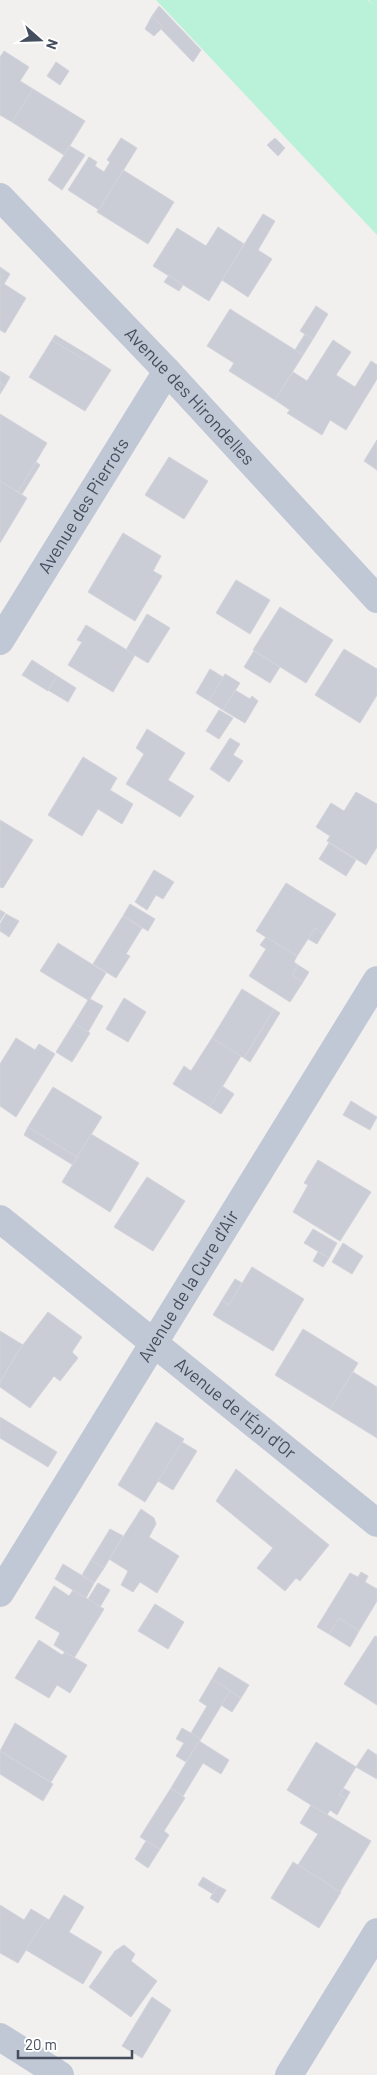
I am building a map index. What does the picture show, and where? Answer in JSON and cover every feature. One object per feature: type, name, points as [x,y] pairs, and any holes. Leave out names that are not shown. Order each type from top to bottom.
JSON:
[{"type":"street","name":"Avenue des Hirondelles","points":[[0,197],[167,371],[377,599]]},
{"type":"street","name":"Avenue des Pierrots","points":[[0,641],[167,371]]},
{"type":"street","name":"Avenue de la Cure d'Air","points":[[0,1593],[377,980]]},
{"type":"street","name":"Avenue de l'Épi d'Or","points":[[0,1219],[377,1523]]},
{"type":"street","points":[[289,2075],[377,1932]]},
{"type":"street","points":[[0,2037],[60,2075]]},
{"type":"green space","points":[[156,0],[368,0],[373,5],[369,0],[377,0],[377,235]]},
{"type":"building","points":[[159,6],[201,50],[193,62],[161,29],[163,27],[152,16]]},
{"type":"building","points":[[152,16],[163,27],[154,36],[145,29]]},
{"type":"building","points":[[4,51],[29,67],[20,81],[33,89],[12,122],[0,115],[0,57]]},
{"type":"building","points":[[56,62],[69,71],[60,85],[47,76]]},
{"type":"building","points":[[33,89],[85,121],[64,155],[12,122]]},
{"type":"building","points":[[121,138],[137,148],[99,210],[68,190],[89,157],[97,162],[95,166],[104,172],[110,162],[107,160]]},
{"type":"building","points":[[275,138],[285,148],[278,156],[267,145]]},
{"type":"building","points":[[70,146],[85,155],[62,190],[48,180]]},
{"type":"building","points":[[123,170],[174,202],[148,244],[97,212]]},
{"type":"building","points":[[263,214],[275,221],[258,250],[272,259],[248,297],[222,280]]},
{"type":"building","points":[[218,227],[244,244],[209,301],[153,266],[177,228],[206,246]]},
{"type":"building","points":[[0,267],[10,274],[4,284],[26,298],[5,333],[0,330]]},
{"type":"building","points":[[169,275],[183,285],[179,291],[164,282]]},
{"type":"building","points":[[316,306],[328,314],[313,339],[300,331]]},
{"type":"building","points":[[230,309],[303,355],[275,400],[229,371],[234,363],[207,346]]},
{"type":"building","points":[[305,334],[313,339],[303,355],[295,350]]},
{"type":"building","points":[[55,335],[88,355],[85,360],[52,340]]},
{"type":"building","points":[[52,340],[85,360],[88,355],[111,370],[85,411],[29,377]]},
{"type":"building","points":[[333,340],[351,352],[336,375],[355,387],[371,361],[377,365],[377,379],[346,430],[330,420],[322,435],[287,413],[290,410],[275,400],[293,372],[307,381]]},
{"type":"building","points":[[0,371],[10,377],[5,386],[0,382]]},
{"type":"building","points":[[0,382],[5,386],[0,394]]},
{"type":"building","points":[[0,414],[47,443],[18,492],[0,481]]},
{"type":"building","points":[[377,440],[377,470],[364,461]]},
{"type":"building","points":[[169,457],[208,481],[184,519],[145,495]]},
{"type":"building","points":[[36,462],[40,465],[22,494],[18,492]]},
{"type":"building","points":[[0,481],[27,498],[0,543]]},
{"type":"building","points":[[123,533],[161,556],[153,571],[162,576],[135,621],[88,592]]},
{"type":"building","points":[[236,580],[270,600],[250,634],[216,613]]},
{"type":"building","points":[[280,607],[333,640],[306,683],[253,650]]},
{"type":"building","points":[[147,614],[170,628],[148,663],[126,650]]},
{"type":"building","points":[[86,625],[135,655],[113,692],[68,665],[82,642],[77,640]]},
{"type":"building","points":[[344,649],[377,669],[377,695],[360,723],[315,695]]},
{"type":"building","points":[[254,651],[280,667],[270,683],[244,667]]},
{"type":"building","points":[[32,660],[57,676],[48,691],[22,675]]},
{"type":"building","points":[[210,669],[223,677],[209,701],[196,693]]},
{"type":"building","points":[[225,674],[240,683],[223,710],[209,701]]},
{"type":"building","points":[[57,676],[76,688],[68,702],[48,690]]},
{"type":"building","points":[[235,690],[250,699],[252,696],[258,701],[245,723],[223,710]]},
{"type":"building","points":[[219,710],[233,718],[219,739],[206,731]]},
{"type":"building","points":[[147,729],[185,753],[168,780],[194,796],[180,817],[126,784],[144,754],[136,748]]},
{"type":"building","points":[[230,738],[240,744],[233,755],[243,761],[229,782],[210,769]]},
{"type":"building","points":[[83,757],[117,778],[110,790],[133,804],[122,824],[98,809],[82,836],[48,815]]},
{"type":"building","points":[[356,792],[377,804],[377,847],[366,865],[327,841],[330,836],[316,827],[331,803],[344,811]]},
{"type":"building","points":[[0,820],[33,840],[3,888],[0,887]]},
{"type":"building","points":[[329,843],[356,860],[346,876],[319,859]]},
{"type":"building","points":[[154,870],[174,882],[163,899],[156,895],[147,910],[135,902]]},
{"type":"building","points":[[286,883],[336,914],[323,934],[315,928],[297,956],[256,931]]},
{"type":"building","points":[[130,904],[155,919],[148,931],[123,916]]},
{"type":"building","points":[[0,910],[5,913],[0,921]]},
{"type":"building","points":[[6,914],[19,921],[9,937],[0,931],[0,924]]},
{"type":"building","points":[[123,916],[142,928],[126,954],[130,956],[116,978],[93,964]]},
{"type":"building","points":[[315,928],[323,934],[317,944],[308,939]]},
{"type":"building","points":[[266,937],[297,956],[294,962],[298,965],[292,975],[303,982],[290,1002],[249,976],[266,949],[260,945]]},
{"type":"building","points":[[58,943],[106,973],[90,999],[103,1006],[88,1032],[74,1023],[88,1000],[40,971]]},
{"type":"building","points":[[298,965],[309,972],[303,982],[292,975]]},
{"type":"building","points":[[242,989],[274,1009],[244,1058],[212,1038]]},
{"type":"building","points":[[124,998],[146,1012],[128,1042],[106,1029]]},
{"type":"building","points":[[274,1009],[280,1013],[250,1062],[244,1058]]},
{"type":"building","points":[[74,1023],[90,1033],[72,1062],[56,1052]]},
{"type":"building","points":[[16,1038],[35,1050],[39,1044],[55,1054],[16,1117],[0,1106],[0,1064]]},
{"type":"building","points":[[212,1038],[241,1056],[210,1107],[173,1084],[184,1066],[191,1071]]},
{"type":"building","points":[[222,1086],[234,1094],[221,1114],[210,1107]]},
{"type":"building","points":[[53,1087],[102,1117],[77,1157],[28,1127]]},
{"type":"building","points":[[351,1101],[377,1117],[370,1130],[343,1115]]},
{"type":"building","points":[[28,1127],[77,1157],[73,1165],[24,1135]]},
{"type":"building","points":[[91,1134],[139,1163],[110,1212],[62,1182]]},
{"type":"building","points":[[318,1160],[371,1192],[340,1241],[293,1212],[308,1185],[304,1183]]},
{"type":"building","points":[[147,1177],[185,1201],[153,1251],[114,1227]]},
{"type":"building","points":[[313,1229],[337,1243],[329,1258],[304,1243]]},
{"type":"building","points":[[343,1243],[363,1256],[352,1274],[332,1262]]},
{"type":"building","points":[[318,1252],[329,1258],[323,1267],[313,1261]]},
{"type":"building","points":[[252,1267],[304,1299],[273,1351],[213,1315],[222,1300],[229,1305]]},
{"type":"building","points":[[235,1279],[242,1283],[229,1305],[222,1300]]},
{"type":"building","points":[[48,1312],[82,1337],[72,1352],[78,1358],[60,1381],[54,1376],[30,1408],[0,1387],[0,1382],[16,1354]]},
{"type":"building","points":[[303,1329],[358,1363],[330,1409],[275,1375]]},
{"type":"building","points":[[0,1331],[23,1345],[0,1382]]},
{"type":"building","points":[[353,1372],[377,1387],[377,1438],[330,1409]]},
{"type":"building","points":[[0,1417],[57,1452],[48,1467],[0,1438]]},
{"type":"building","points":[[156,1422],[184,1439],[145,1502],[118,1485]]},
{"type":"building","points":[[182,1442],[197,1451],[173,1490],[158,1481]]},
{"type":"building","points":[[236,1469],[329,1545],[300,1581],[296,1578],[285,1591],[257,1568],[273,1548],[216,1501]]},
{"type":"building","points":[[141,1509],[154,1518],[156,1524],[149,1537],[179,1556],[157,1593],[140,1582],[133,1592],[121,1585],[128,1571],[109,1559]]},
{"type":"building","points":[[110,1529],[123,1536],[104,1568],[91,1560]]},
{"type":"building","points":[[91,1560],[104,1568],[94,1583],[82,1575]]},
{"type":"building","points":[[63,1564],[94,1583],[86,1598],[55,1579]]},
{"type":"building","points":[[361,1572],[368,1576],[365,1582],[377,1589],[377,1601],[359,1631],[339,1618],[329,1634],[317,1627],[350,1573],[358,1577]]},
{"type":"building","points":[[98,1583],[110,1590],[100,1607],[88,1599]]},
{"type":"building","points":[[54,1586],[69,1596],[73,1590],[104,1609],[74,1658],[54,1645],[60,1633],[35,1618]]},
{"type":"building","points":[[155,1604],[184,1622],[168,1649],[138,1631]]},
{"type":"building","points":[[339,1618],[359,1631],[350,1647],[329,1634]]},
{"type":"building","points":[[375,1636],[377,1637],[377,1705],[344,1684]]},
{"type":"building","points":[[39,1640],[62,1655],[65,1652],[87,1665],[70,1693],[57,1685],[49,1698],[15,1678]]},
{"type":"building","points":[[219,1667],[249,1685],[241,1698],[212,1679]]},
{"type":"building","points":[[212,1679],[230,1691],[201,1739],[191,1733],[207,1706],[199,1701]]},
{"type":"building","points":[[230,1691],[241,1698],[232,1712],[221,1705]]},
{"type":"building","points":[[15,1723],[67,1756],[51,1782],[0,1751]]},
{"type":"building","points":[[182,1728],[201,1739],[186,1762],[176,1756],[184,1743],[176,1739]]},
{"type":"building","points":[[199,1741],[229,1760],[221,1774],[203,1763],[183,1796],[171,1788]]},
{"type":"building","points":[[316,1742],[356,1767],[339,1795],[346,1799],[337,1815],[330,1810],[327,1815],[287,1790]]},
{"type":"building","points":[[368,1749],[377,1755],[377,1779],[356,1767]]},
{"type":"building","points":[[0,1751],[53,1784],[43,1801],[0,1774]]},
{"type":"building","points":[[171,1788],[185,1798],[164,1831],[169,1835],[160,1849],[140,1837]]},
{"type":"building","points":[[343,1788],[350,1792],[346,1799],[339,1795]]},
{"type":"building","points":[[311,1805],[371,1841],[340,1892],[298,1865],[318,1834],[300,1823]]},
{"type":"building","points":[[146,1841],[160,1849],[148,1868],[135,1859]]},
{"type":"building","points":[[293,1862],[341,1892],[319,1928],[271,1898]]},
{"type":"building","points":[[203,1877],[218,1886],[213,1894],[198,1885]]},
{"type":"building","points":[[218,1886],[226,1890],[218,1903],[210,1898]]},
{"type":"building","points":[[64,1895],[84,1907],[69,1932],[102,1952],[83,1984],[26,1950],[46,1918],[49,1920]]},
{"type":"building","points":[[0,1905],[24,1920],[31,1909],[46,1918],[18,1963],[0,1953]]},
{"type":"building","points":[[124,1945],[135,1954],[131,1961],[157,1981],[131,2017],[89,1987],[115,1951]]},
{"type":"building","points":[[152,1997],[171,2010],[142,2058],[122,2046]]}]
